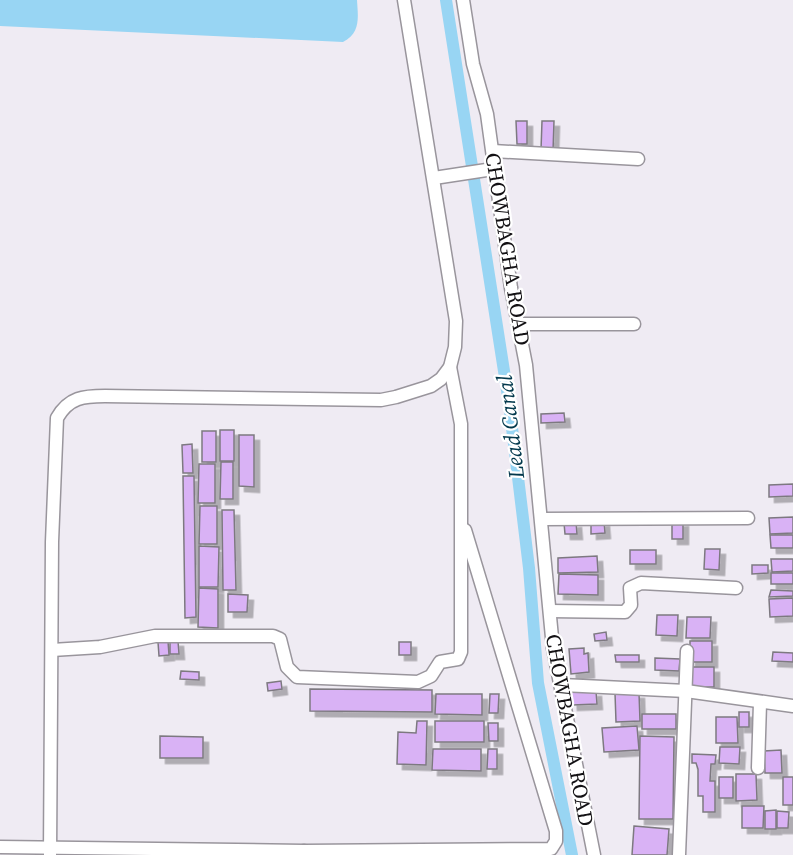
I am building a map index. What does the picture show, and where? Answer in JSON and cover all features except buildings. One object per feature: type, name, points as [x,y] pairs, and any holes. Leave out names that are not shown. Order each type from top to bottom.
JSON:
[{"type":"street","points":[[50,851],[51,650],[57,418],[66,404],[83,396],[381,400],[431,386],[441,379],[450,367],[455,347],[456,321],[404,0]]},
{"type":"street","name":"CHOWBAGHA ROAD","points":[[463,0],[493,151],[493,169],[526,365],[553,648],[594,855]]},
{"type":"street","points":[[493,151],[638,159]]},
{"type":"street","points":[[434,178],[493,169]]},
{"type":"street","points":[[518,324],[634,324]]},
{"type":"street","points":[[51,650],[100,647],[155,636],[273,636],[279,639],[287,667],[297,677],[426,680],[440,662],[458,659],[461,652],[461,424],[450,367]]},
{"type":"street","points":[[542,519],[748,518]]},
{"type":"street","points":[[0,847],[50,851],[304,853],[551,849],[556,841],[556,831],[545,799],[521,708],[461,519]]},
{"type":"street","points":[[550,611],[625,612],[631,605],[630,588],[641,583],[736,588]]},
{"type":"street","points":[[679,855],[687,651]]},
{"type":"street","points":[[562,686],[686,691],[793,706]]},
{"type":"street","points":[[758,768],[760,703]]},
{"type":"water","points":[[0,0],[357,0],[358,18],[353,34],[343,42],[0,26]]},
{"type":"waterway","name":"Lead Canal","points":[[446,0],[509,403],[529,568],[538,683],[572,855]]}]
